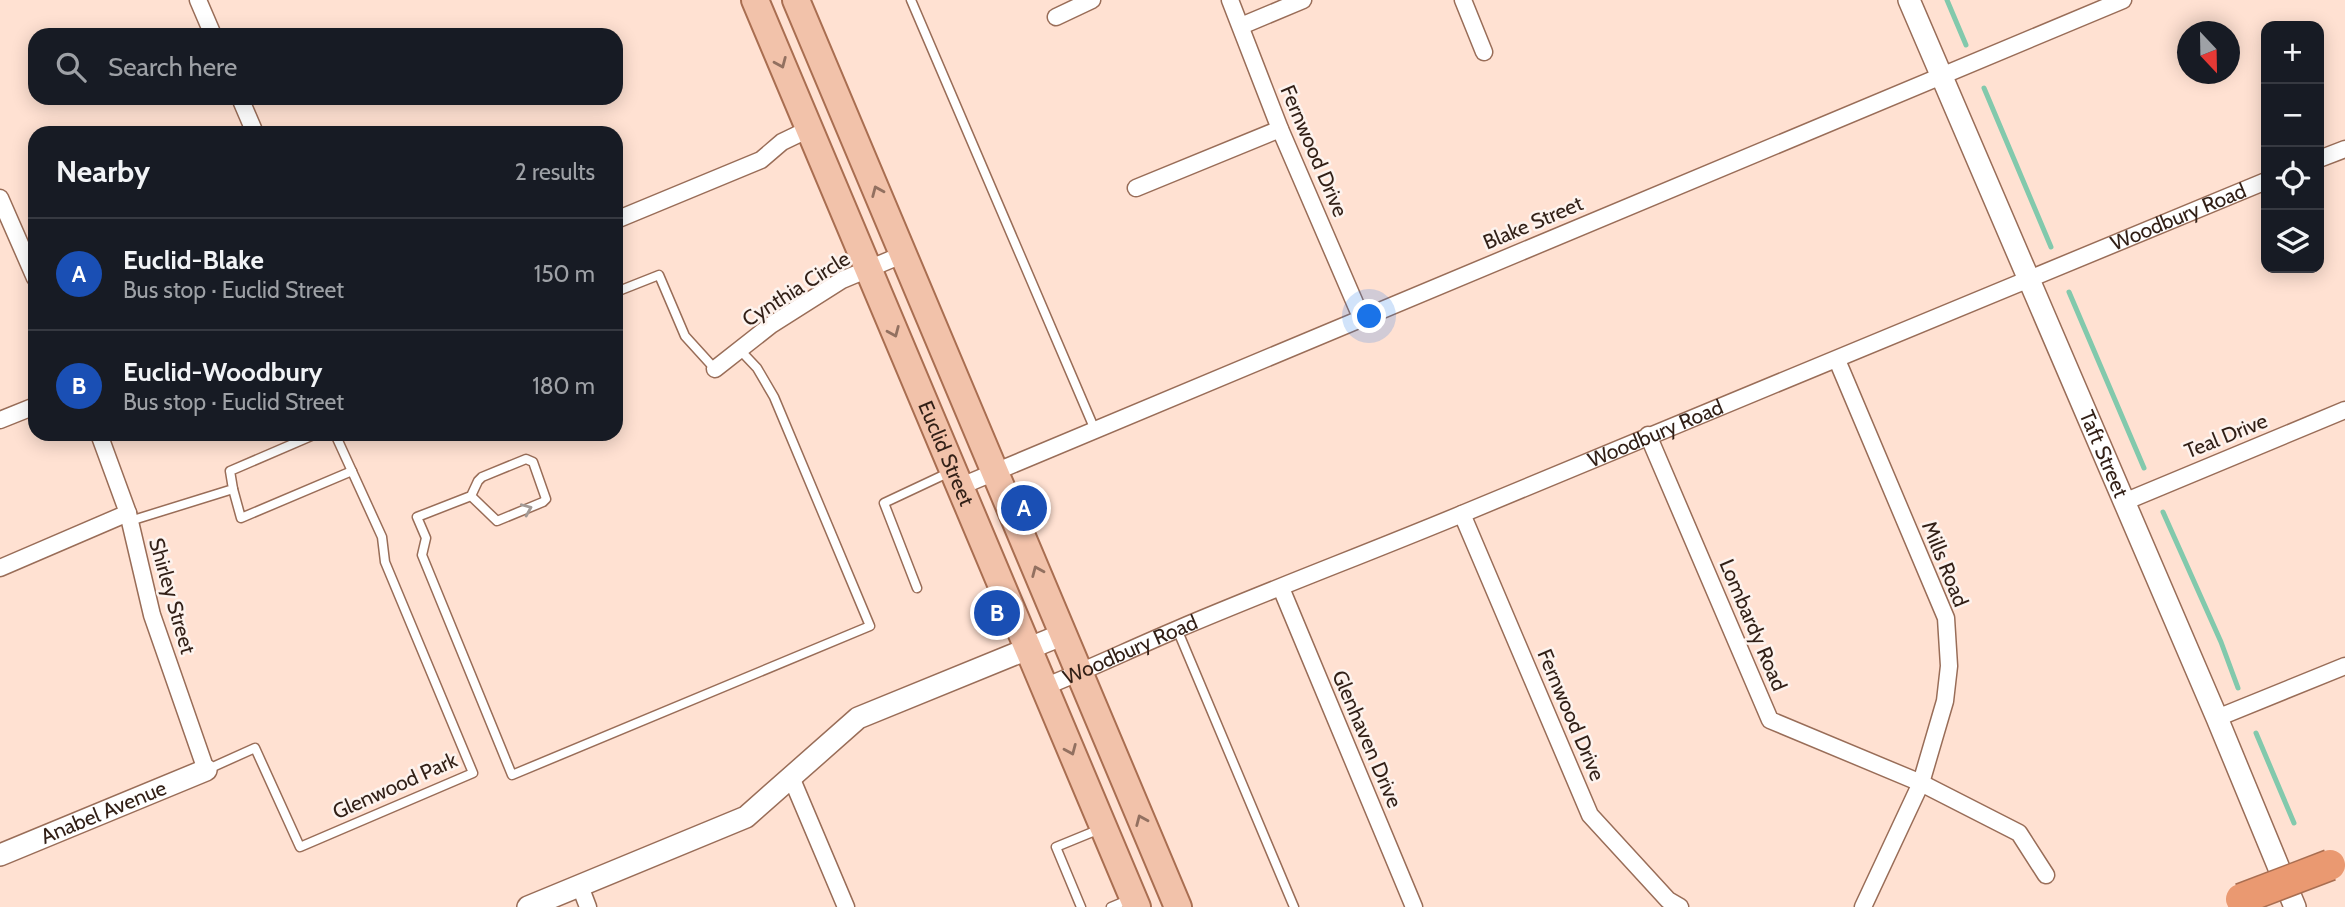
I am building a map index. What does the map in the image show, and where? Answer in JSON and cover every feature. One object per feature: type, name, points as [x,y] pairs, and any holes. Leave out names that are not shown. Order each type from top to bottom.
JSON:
[{"type":"highway","points":[[2241,900],[2330,866]]},
{"type":"main road","name":"Euclid Street","points":[[755,0],[1103,828],[1127,904]]},
{"type":"main road","name":"Euclid Street","points":[[796,0],[1172,895]]},
{"type":"main road","points":[[1127,904],[1172,895]]},
{"type":"street","points":[[198,0],[210,28]]},
{"type":"street","points":[[1056,17],[1092,0]]},
{"type":"street","name":"Fernwood Drive","points":[[1230,0],[1280,129],[1361,317]]},
{"type":"street","points":[[1241,26],[1303,0]]},
{"type":"street","points":[[1463,0],[1484,52]]},
{"type":"street","name":"Taft Street","points":[[1909,0],[1940,76],[2038,274],[2124,502],[2295,907]]},
{"type":"street","name":"Blake Street","points":[[956,479],[996,472],[2118,1]]},
{"type":"street","points":[[243,105],[252,126]]},
{"type":"street","points":[[623,217],[761,160],[782,142],[809,129]]},
{"type":"street","points":[[1136,188],[1280,129]]},
{"type":"street","points":[[2324,157],[2345,149]]},
{"type":"street","name":"Woodbury Road","points":[[1044,687],[1177,629],[1837,360],[2261,183]]},
{"type":"street","points":[[0,198],[28,262]]},
{"type":"street","name":"Cynthia Circle","points":[[715,369],[771,325],[842,280],[904,254]]},
{"type":"street","name":"Mills Road","points":[[1837,360],[1946,618],[1950,666],[1945,701],[1921,783],[1863,907]]},
{"type":"street","points":[[0,420],[28,409]]},
{"type":"street","name":"Teal Drive","points":[[2124,502],[2345,410]]},
{"type":"street","name":"Lombardy Road","points":[[1648,435],[1770,720],[1921,783],[2019,833],[2046,875]]},
{"type":"street","name":"Shirley Street","points":[[102,441],[129,517],[152,615],[206,770]]},
{"type":"street","name":"Fernwood Drive","points":[[1462,514],[1590,815],[1668,900],[1680,907]]},
{"type":"street","points":[[0,568],[129,517]]},
{"type":"street","name":"Glenhaven Drive","points":[[1281,588],[1414,907]]},
{"type":"street","name":"Woodbury Road","points":[[528,907],[746,817],[858,718],[1064,634]]},
{"type":"street","points":[[2217,718],[2345,666]]},
{"type":"street","name":"Anabel Avenue","points":[[0,855],[206,770]]},
{"type":"street","points":[[790,777],[846,907]]},
{"type":"street","points":[[580,886],[588,907]]},
{"type":"lane","points":[[911,0],[1095,430]]},
{"type":"lane","points":[[623,289],[659,275],[685,336],[715,369]]},
{"type":"lane","points":[[471,496],[498,521],[546,499],[530,459],[482,477],[471,496],[417,517],[426,538],[422,555],[512,775],[870,626],[774,397],[757,368],[739,349]]},
{"type":"lane","points":[[300,441],[230,471],[241,518],[352,471]]},
{"type":"lane","name":"Glenwood Park","points":[[206,770],[255,748],[300,847],[473,773],[385,562],[382,537],[338,441]]},
{"type":"lane","points":[[917,588],[884,503],[956,479]]},
{"type":"lane","points":[[129,517],[233,489]]},
{"type":"lane","points":[[1177,629],[1294,907]]},
{"type":"lane","points":[[1081,907],[1056,847],[1103,828]]},
{"type":"waterway","points":[[1947,0],[1966,45]]},
{"type":"waterway","points":[[1984,88],[2051,247]]},
{"type":"waterway","points":[[2069,292],[2144,468]]},
{"type":"waterway","points":[[2163,512],[2221,642],[2238,688]]},
{"type":"waterway","points":[[2256,733],[2294,823]]},
{"type":"place","name":"Euclid-Blake","points":[[1024,508]]},
{"type":"place","name":"Euclid-Woodbury","points":[[997,613]]}]
